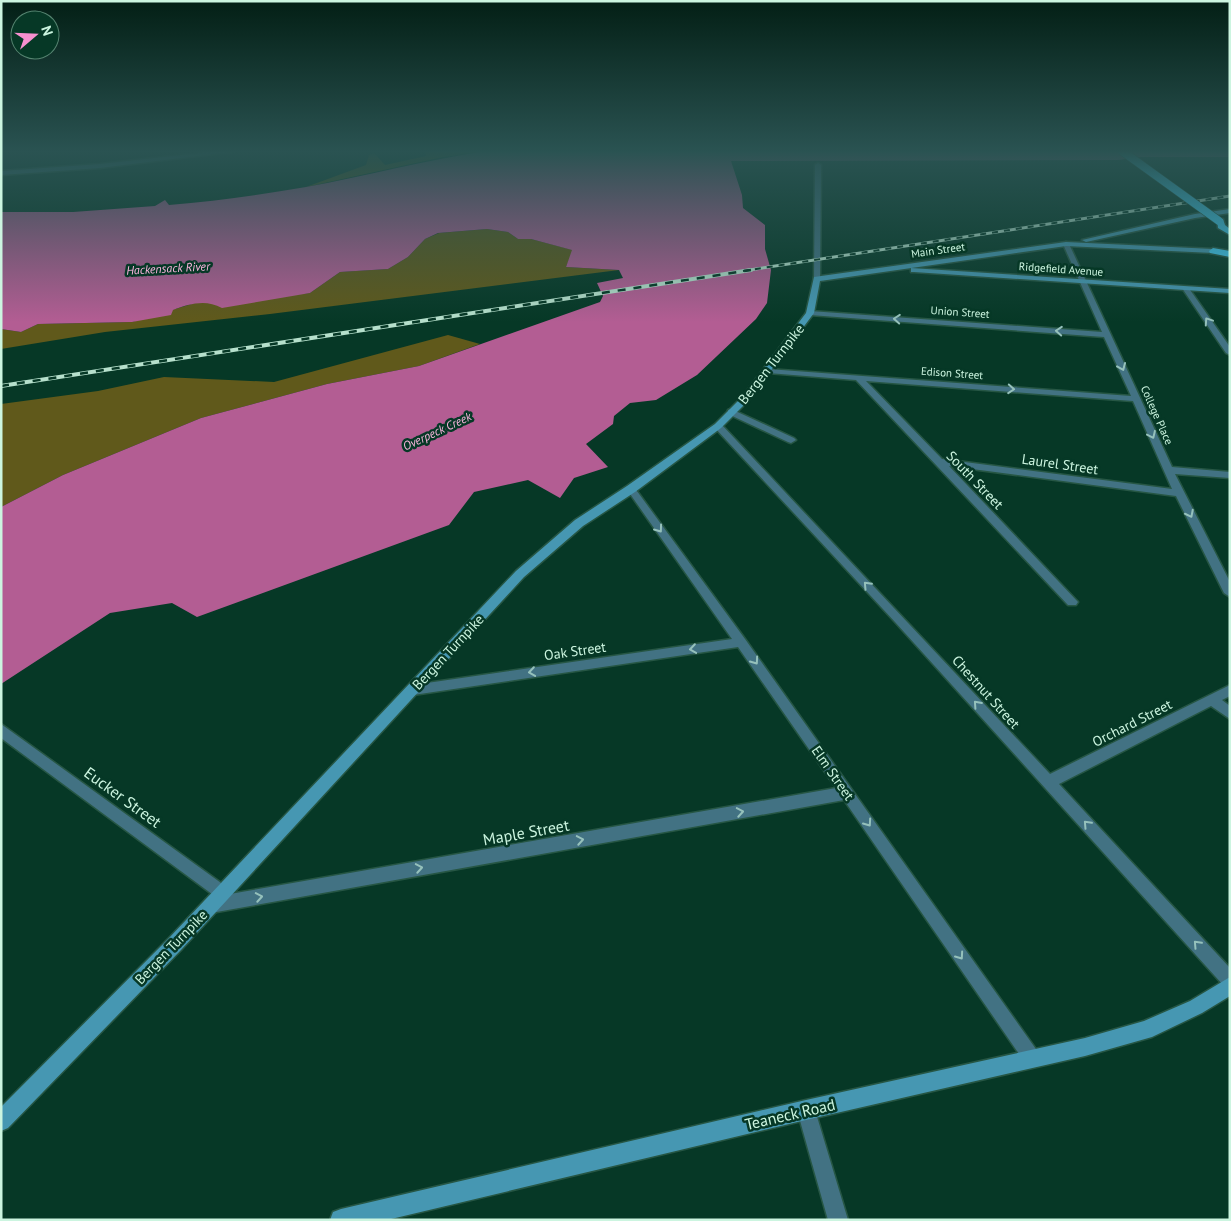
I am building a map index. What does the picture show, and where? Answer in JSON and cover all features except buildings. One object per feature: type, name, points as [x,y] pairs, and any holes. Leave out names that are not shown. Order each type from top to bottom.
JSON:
[{"type":"highway","points":[[1202,208],[1230,226]]},
{"type":"highway","points":[[1220,221],[1221,226],[1230,233]]},
{"type":"highway","points":[[1213,251],[1230,249]]},
{"type":"highway","points":[[1213,251],[1230,254]]},
{"type":"street","name":"Bergen Turnpike","points":[[1,1121],[212,905],[520,574],[580,523],[631,490],[718,426],[745,399],[810,313],[817,279],[818,208]]},
{"type":"street","points":[[1066,244],[1230,211]]},
{"type":"street","points":[[1125,232],[1124,235],[1127,239],[1149,248]]},
{"type":"street","name":"Main Street","points":[[817,279],[933,261],[1066,244],[1213,251]]},
{"type":"street","name":"College Place","points":[[1066,244],[1168,470],[1230,593]]},
{"type":"street","points":[[933,261],[940,268],[949,272]]},
{"type":"street","name":"Ridgefield Avenue","points":[[891,268],[1230,290]]},
{"type":"street","points":[[1186,288],[1230,353]]},
{"type":"street","name":"Union Street","points":[[810,313],[1108,335]]},
{"type":"street","name":"Edison Street","points":[[768,371],[1136,399]]},
{"type":"street","name":"South Street","points":[[858,377],[1072,602]]},
{"type":"street","points":[[731,412],[791,440]]},
{"type":"street","name":"Chestnut Street","points":[[718,426],[1230,980]]},
{"type":"street","name":"Laurel Street","points":[[938,462],[1179,493]]},
{"type":"street","points":[[1168,470],[1230,475]]},
{"type":"street","name":"Elm Street","points":[[631,490],[741,642],[1032,1058]]},
{"type":"street","name":"Oak Street","points":[[413,690],[741,642]]},
{"type":"street","name":"Orchard Street","points":[[1048,782],[1230,690]]},
{"type":"street","points":[[1212,699],[1230,714]]},
{"type":"street","name":"Eucker Street","points":[[1,730],[223,892]]},
{"type":"street","name":"Maple Street","points":[[212,905],[847,793]]},
{"type":"street","name":"Teaneck Road","points":[[342,1220],[806,1110],[1085,1047],[1144,1030],[1196,1007],[1230,986]]},
{"type":"street","points":[[806,1110],[838,1220]]},
{"type":"shaded area","points":[[487,229],[508,232],[518,239],[531,239],[573,250],[566,267],[619,270],[270,314],[105,332],[1,349],[1,329],[21,332],[38,324],[132,322],[195,303],[310,293],[340,272],[388,269],[408,257],[425,239],[439,233]]},
{"type":"shaded area","points":[[448,335],[480,344],[419,366],[327,384],[201,418],[63,475],[1,507],[1,404],[98,391],[164,377],[274,382]]},
{"type":"water","points":[[128,208],[743,208],[765,225],[765,249],[771,270],[767,303],[756,319],[697,375],[656,400],[630,403],[614,416],[613,424],[586,444],[608,467],[574,478],[560,498],[528,480],[474,492],[449,525],[197,617],[172,603],[110,613],[1,684],[1,507],[63,475],[201,418],[327,384],[419,366],[600,302],[603,296],[597,283],[623,278],[619,270],[566,267],[572,250],[531,239],[518,239],[508,232],[487,229],[438,233],[425,239],[408,257],[388,269],[340,272],[310,293],[222,308],[216,305],[198,303],[173,310],[171,315],[132,322],[38,324],[21,332],[1,329],[1,212],[73,212]]},
{"type":"railway","points":[[743,271],[1152,208]]},
{"type":"railway","points":[[1,386],[751,270]]},
{"type":"water label","name":"Hackensack River","points":[[168,268]]},
{"type":"water label","name":"Overpeck Creek","points":[[437,431]]}]
